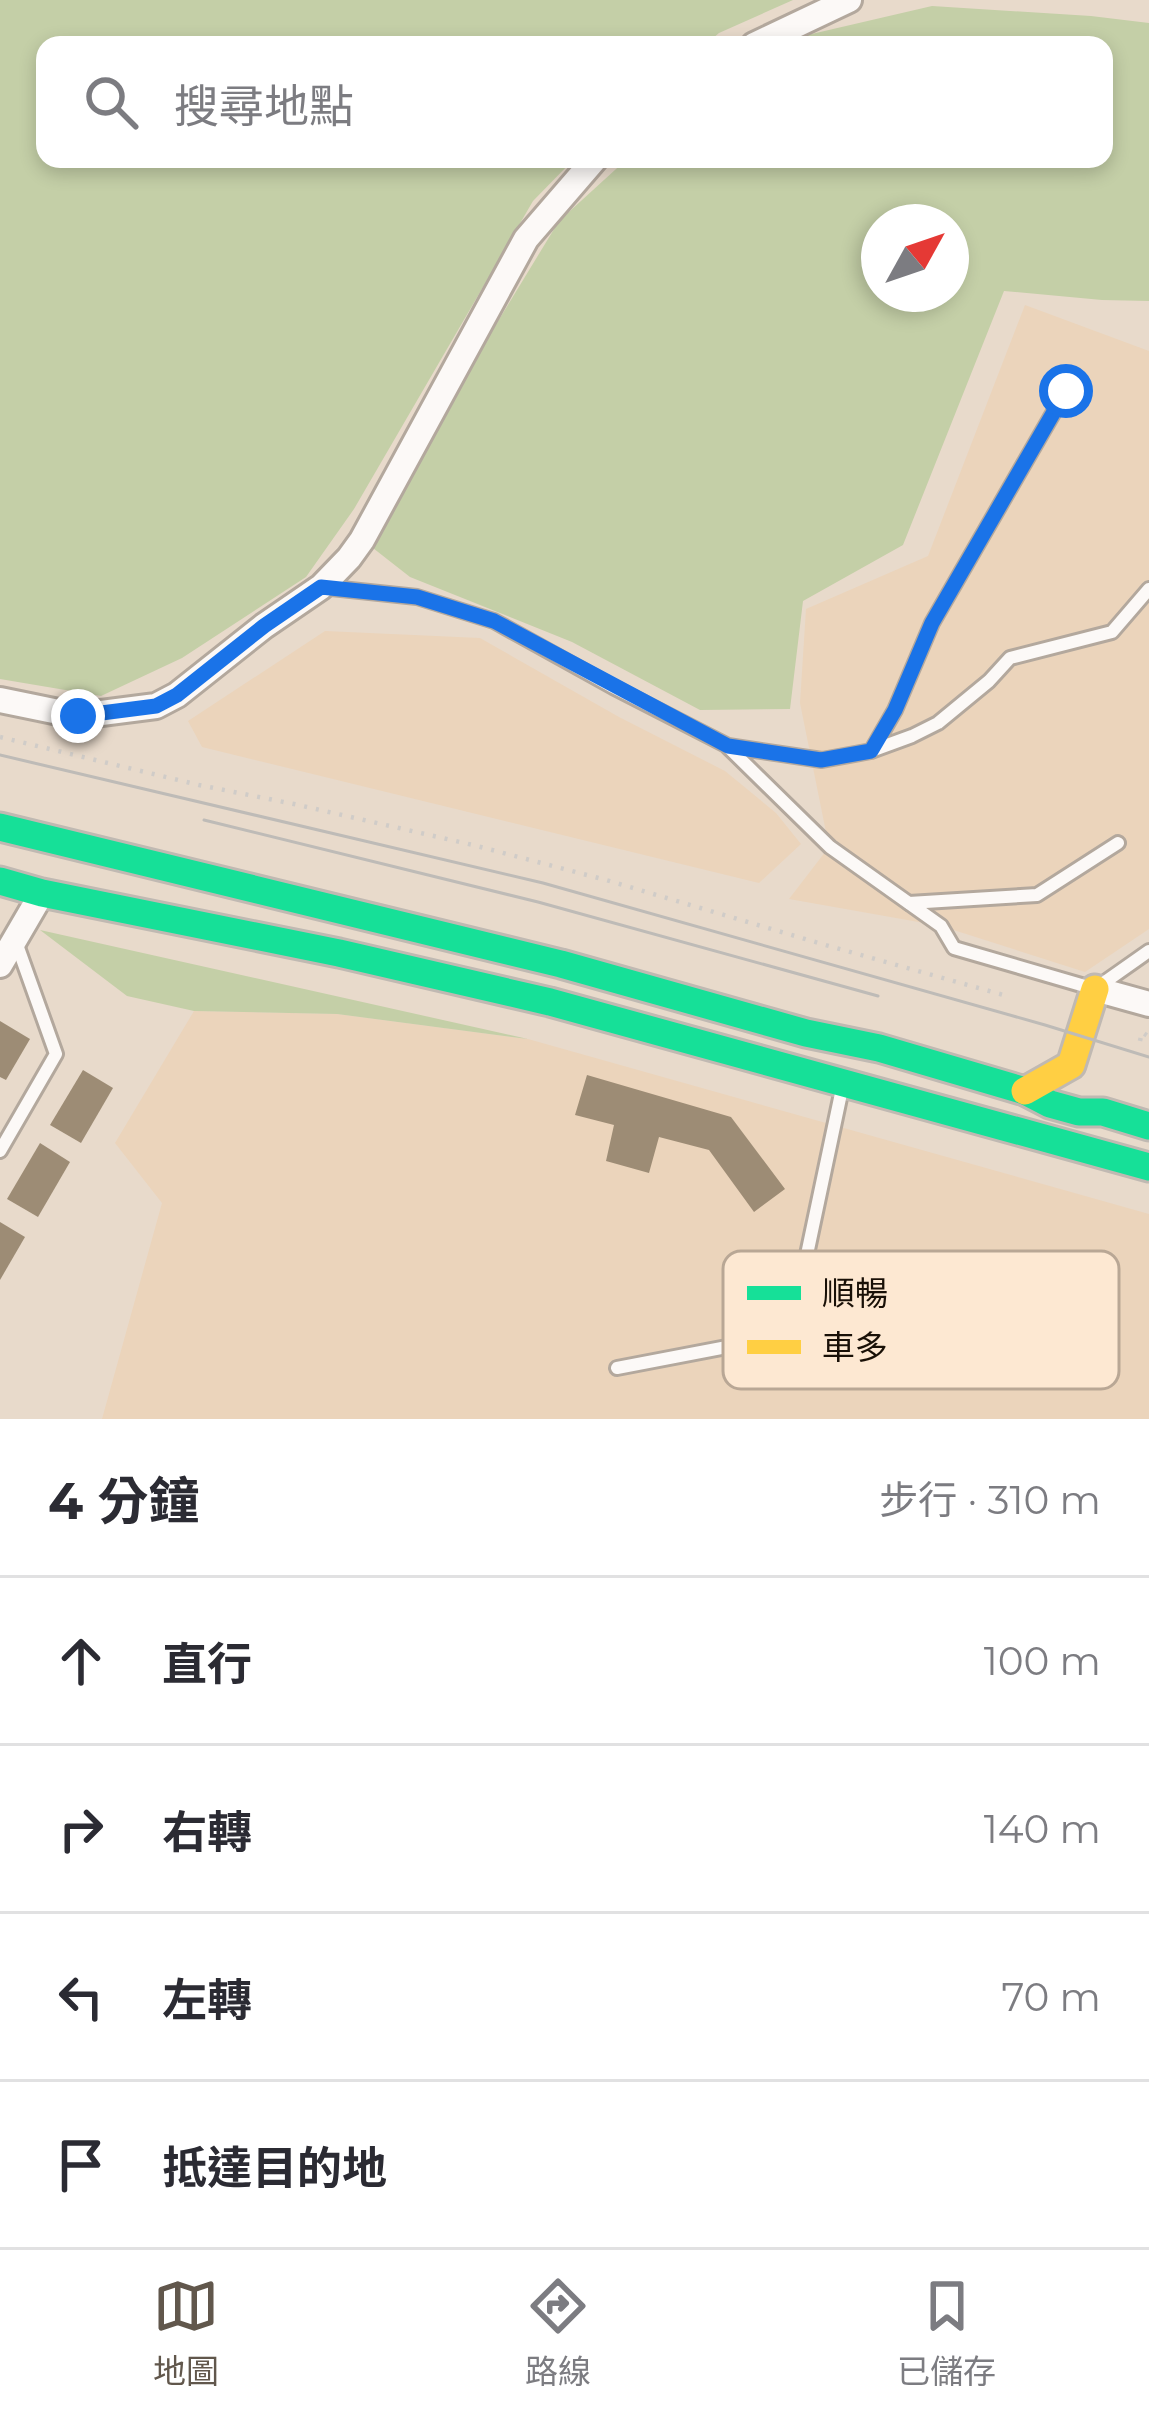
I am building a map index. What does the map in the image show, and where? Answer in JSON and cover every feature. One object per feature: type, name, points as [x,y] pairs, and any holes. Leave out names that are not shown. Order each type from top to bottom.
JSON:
[{"type":"main road","points":[[0,826],[561,964],[806,1033],[879,1048],[1079,1112],[1103,1112],[1149,1126]]},
{"type":"main road","points":[[0,880],[42,893],[488,986],[1149,1167]]},
{"type":"main road","points":[[1018,1089],[1071,1065],[1095,989]]},
{"type":"main road","points":[[1071,1065],[1103,1112]]},
{"type":"street","points":[[773,36],[849,0]]},
{"type":"street","points":[[0,700],[78,716],[156,706],[321,587],[362,540],[526,239],[587,168]]},
{"type":"street","points":[[0,965],[42,893]]},
{"type":"street","points":[[1095,989],[1149,1004]]},
{"type":"lane","points":[[871,751],[895,710],[932,623],[1066,391]]},
{"type":"lane","points":[[321,587],[417,597],[494,621],[728,746],[830,847],[941,926],[954,948],[1095,989],[1149,951]]},
{"type":"lane","points":[[728,746],[821,760],[871,751],[912,736],[938,723],[1010,658],[1112,632],[1149,590]]},
{"type":"lane","points":[[908,903],[1037,895],[1118,843]]},
{"type":"lane","points":[[0,1151],[56,1054],[15,941]]},
{"type":"lane","points":[[808,1251],[843,1083]]},
{"type":"lane","points":[[616,1368],[723,1348]]},
{"type":"path","points":[[0,737],[496,851],[1007,996],[1001,986]]},
{"type":"path","points":[[1140,1041],[1142,1032],[1148,1037]]},
{"type":"shaded area","points":[[1025,305],[1149,351],[1149,929],[1085,972],[941,926],[789,899],[829,847],[800,703],[806,609],[928,556]]},
{"type":"shaded area","points":[[325,631],[480,638],[725,771],[776,813],[801,844],[759,883],[202,747],[188,721]]},
{"type":"shaded area","points":[[194,1011],[337,1014],[528,1039],[1149,1214],[1149,1419],[102,1419],[162,1203],[115,1143]]},
{"type":"green space","points":[[0,0],[793,0],[716,36],[36,36],[36,168],[565,168],[533,201],[354,509],[306,577],[182,658],[101,696],[0,679]]},
{"type":"green space","points":[[932,6],[1149,23],[1149,301],[1004,291],[903,545],[803,601],[790,709],[700,710],[572,642],[410,577],[364,541],[559,221],[617,168],[1113,168],[1113,36],[803,36]]},
{"type":"green space","points":[[40,930],[528,1039],[337,1014],[194,1011],[127,996]]},
{"type":"building","points":[[0,1021],[30,1039],[6,1080],[0,1077]]},
{"type":"building","points":[[83,1070],[113,1088],[81,1143],[50,1125]]},
{"type":"building","points":[[587,1075],[731,1117],[785,1189],[754,1212],[709,1150],[659,1137],[649,1173],[606,1161],[614,1125],[575,1115]]},
{"type":"building","points":[[40,1143],[70,1162],[38,1217],[7,1199]]},
{"type":"building","points":[[0,1222],[25,1237],[0,1280]]},
{"type":"tram line","points":[[0,755],[543,883],[1149,1057]]},
{"type":"tram line","points":[[204,820],[538,902],[878,996]]},
{"type":"traffic: fast","points":[[0,827],[561,964],[806,1033],[879,1048],[1079,1112],[1103,1112],[1149,1126]]},
{"type":"traffic: fast","points":[[0,881],[550,1002],[1149,1167]]},
{"type":"traffic: slow","points":[[1025,1091],[1071,1065],[1095,989]]},
{"type":"route","points":[[78,716],[156,706],[177,695],[321,587],[417,597],[494,621],[728,746],[821,760],[871,751],[895,710],[932,623],[1066,391]]}]
